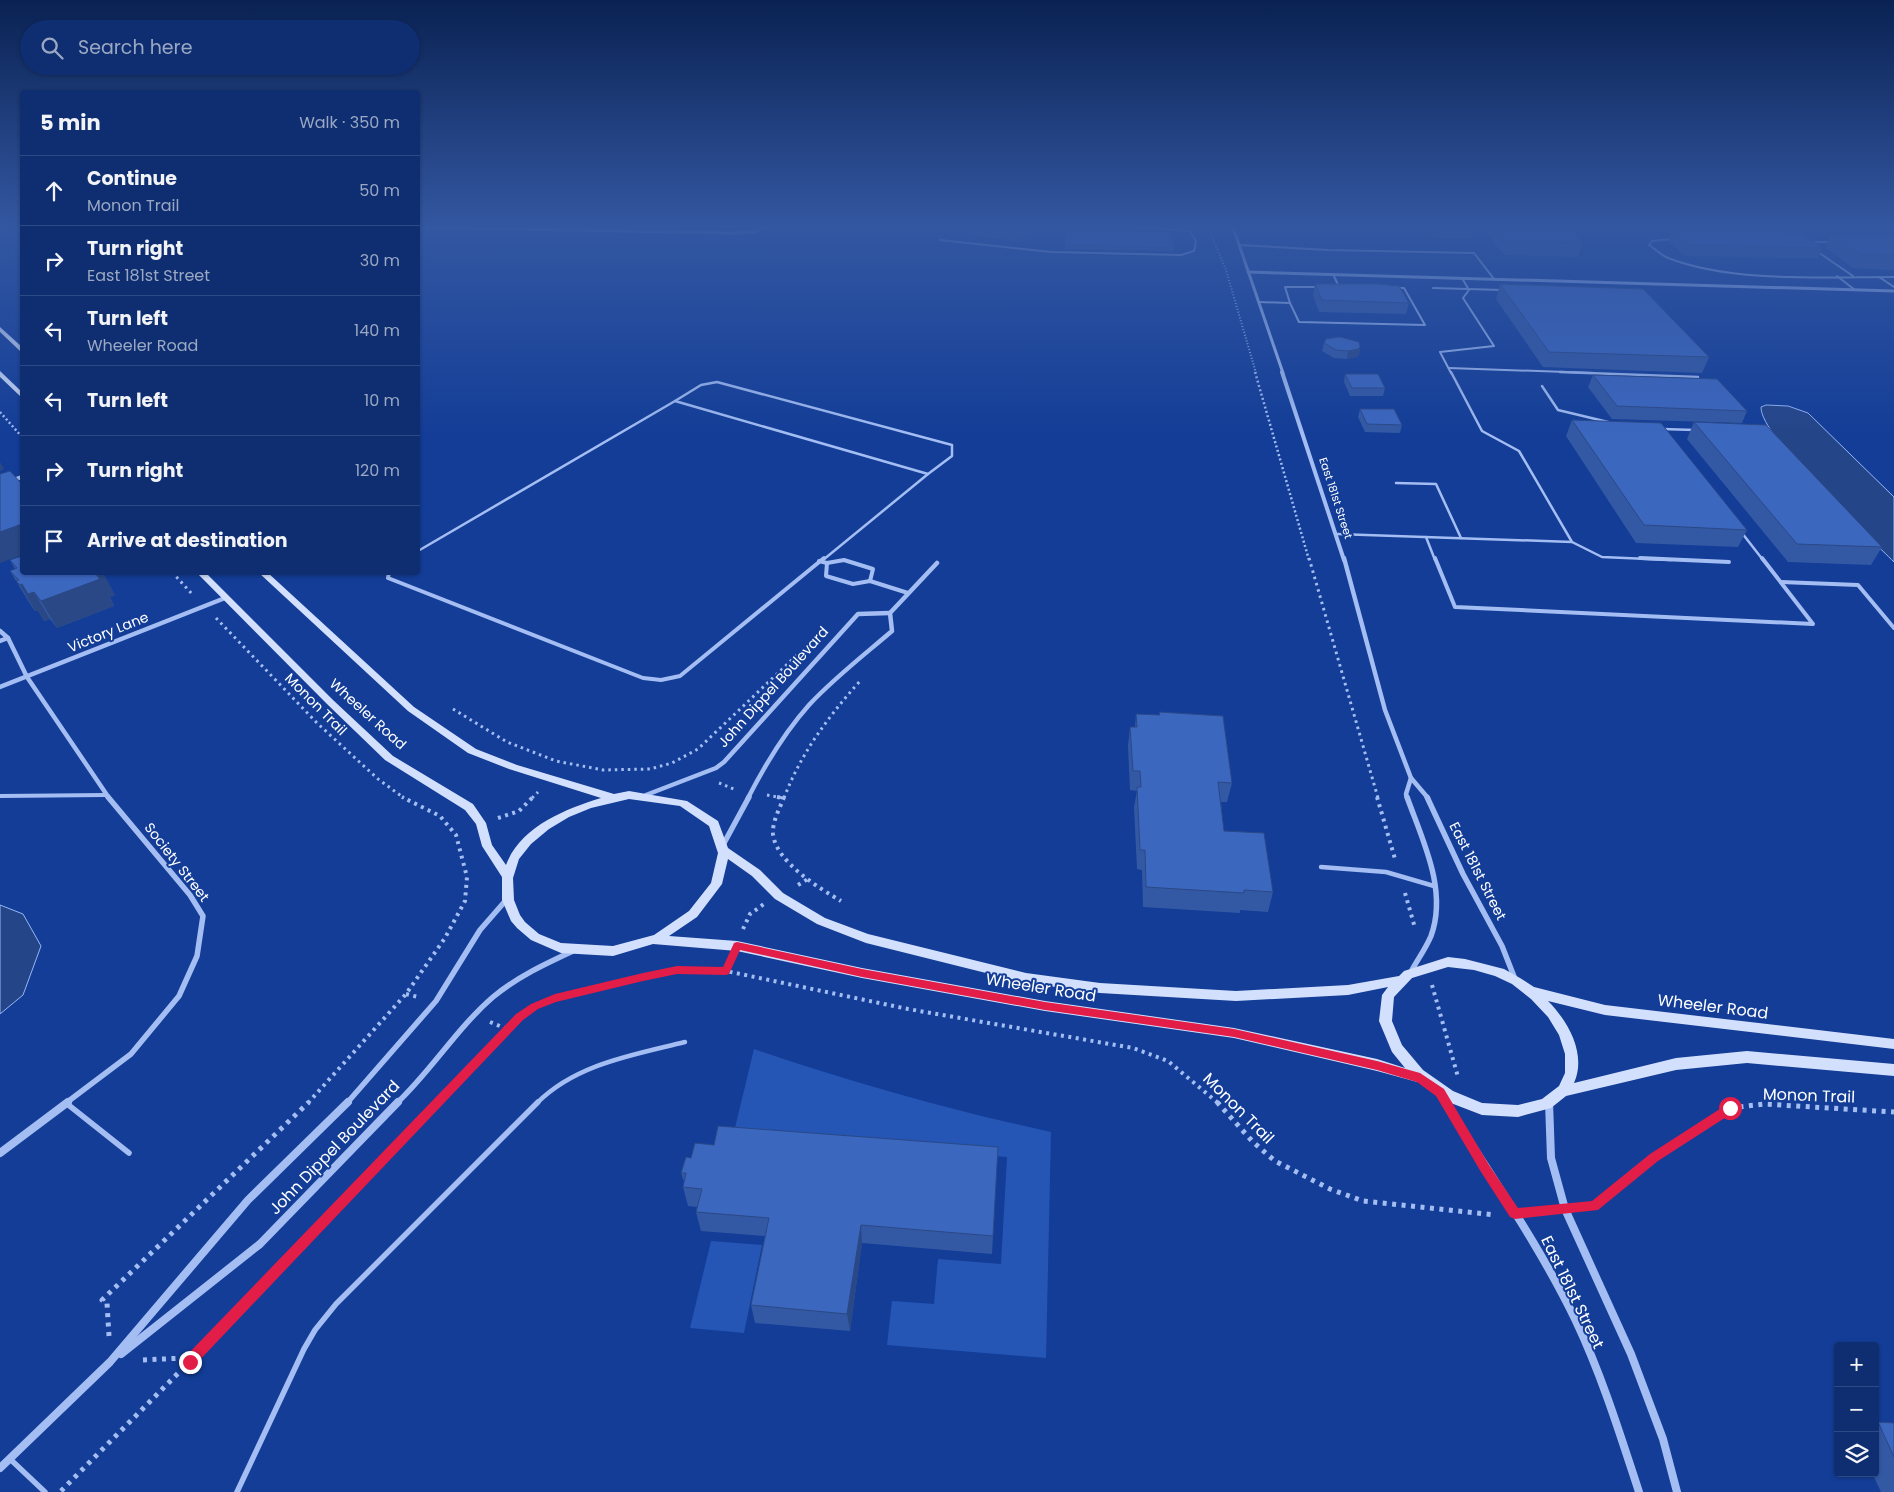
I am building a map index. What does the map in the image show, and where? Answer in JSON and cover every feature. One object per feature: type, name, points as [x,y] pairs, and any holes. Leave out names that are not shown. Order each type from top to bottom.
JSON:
[{"type":"street","name":"East 181st Street","points":[[1257,297],[1337,534],[1384,710],[1411,778],[1426,794],[1463,874],[1502,946],[1516,980]]},
{"type":"street","points":[[0,329],[20,348]]},
{"type":"street","points":[[0,373],[20,393]]},
{"type":"street","points":[[0,484],[20,478]]},
{"type":"street","points":[[723,848],[752,793],[792,727],[809,704],[892,631],[890,613],[937,563]]},
{"type":"street","name":"Wheeler Road","points":[[203,575],[389,758],[469,806],[481,823],[487,846],[508,876]]},
{"type":"street","points":[[265,575],[411,709],[472,751],[513,767],[611,798]]},
{"type":"street","name":"Victory Lane","points":[[0,688],[225,598]]},
{"type":"street","name":"John Dippel Boulevard","points":[[646,796],[716,768],[729,758],[858,614],[890,613]]},
{"type":"street","name":"Society Street","points":[[0,631],[8,638],[27,677],[106,795],[190,895],[203,916],[197,956],[179,996],[131,1054],[0,1153]]},
{"type":"street","points":[[0,641],[8,638]]},
{"type":"street","name":"East 181st Street","points":[[1411,778],[1406,794],[1432,868],[1437,901],[1431,935],[1412,970]]},
{"type":"street","points":[[646,796],[664,798],[693,808],[714,827],[723,848],[724,865],[720,879],[703,907],[690,919],[655,940],[614,951],[573,951],[547,943],[526,931],[516,920],[508,898],[508,876],[520,852],[543,827],[575,808],[611,798],[646,796]]},
{"type":"street","name":"Wheeler Road","points":[[723,848],[756,873],[779,896],[821,921],[866,938],[1026,978],[1100,988],[1236,996],[1348,990],[1398,980]]},
{"type":"street","name":"John Dippel Boulevard","points":[[0,1468],[110,1362],[248,1200],[340,1111],[402,1042],[436,1002],[480,930],[508,898]]},
{"type":"street","name":"Wheeler Road","points":[[655,940],[737,946],[862,973],[1045,1006],[1234,1033],[1377,1065],[1420,1078]]},
{"type":"street","name":"John Dippel Boulevard","points":[[110,1362],[260,1244],[380,1119],[419,1082],[474,1015],[493,997],[528,973],[573,951]]},
{"type":"street","points":[[1448,962],[1469,964],[1490,969],[1516,980],[1556,1017],[1570,1041],[1573,1059],[1571,1076],[1562,1091],[1550,1102],[1531,1110],[1510,1112],[1486,1110],[1466,1105],[1440,1092],[1420,1078],[1404,1061],[1392,1043],[1386,1025],[1385,1008],[1389,993],[1398,980],[1412,970],[1426,965],[1448,962]]},
{"type":"street","name":"Wheeler Road","points":[[1530,991],[1605,1010],[1894,1044]]},
{"type":"street","points":[[1562,1091],[1676,1064],[1747,1057],[1894,1070]]},
{"type":"street","name":"East 181st Street","points":[[1440,1092],[1485,1168],[1537,1247],[1576,1321],[1612,1410],[1639,1492]]},
{"type":"street","name":"East 181st Street","points":[[1550,1102],[1551,1158],[1565,1209],[1631,1354],[1663,1439],[1677,1492]]},
{"type":"lane","points":[[1288,297],[1299,322],[1425,325],[1409,297]]},
{"type":"lane","points":[[1464,297],[1463,298],[1494,346],[1440,352],[1482,431],[1519,451],[1572,542]]},
{"type":"lane","points":[[1259,302],[1290,303]]},
{"type":"lane","points":[[1449,368],[1698,377]]},
{"type":"lane","points":[[388,575],[388,578],[643,678],[660,680],[680,676],[819,561],[952,456],[952,445],[717,382],[701,385],[420,550]]},
{"type":"lane","points":[[1542,386],[1558,410],[1614,422]]},
{"type":"lane","points":[[675,401],[928,474]]},
{"type":"lane","points":[[1666,437],[1660,429],[1700,430]]},
{"type":"lane","points":[[1396,483],[1436,484],[1461,538]]},
{"type":"lane","points":[[1426,537],[1456,607],[1813,624],[1738,529]]},
{"type":"lane","points":[[1337,534],[1572,542],[1602,557],[1729,562]]},
{"type":"lane","points":[[819,561],[827,563],[844,560],[873,569],[870,581]]},
{"type":"lane","points":[[827,563],[826,576],[852,584],[870,581],[908,592]]},
{"type":"lane","points":[[1781,582],[1858,585],[1894,628]]},
{"type":"lane","points":[[0,796],[106,795]]},
{"type":"lane","points":[[1321,867],[1374,870],[1400,874],[1434,886]]},
{"type":"lane","points":[[237,1492],[304,1348],[314,1330],[336,1304],[549,1091],[570,1076],[589,1069],[685,1042]]},
{"type":"lane","points":[[66,1104],[129,1153]]},
{"type":"lane","points":[[10,1459],[45,1492]]},
{"type":"path","points":[[1234,297],[1422,952]]},
{"type":"path","points":[[0,412],[20,435]]},
{"type":"path","name":"Monon Trail","points":[[175,575],[317,723],[402,796],[440,816],[456,835]]},
{"type":"path","points":[[453,709],[491,734],[515,746],[560,761],[624,771],[670,764],[689,755],[715,736],[806,647]]},
{"type":"path","points":[[841,901],[808,879],[791,863],[774,840],[772,834],[775,820],[792,775],[827,717],[864,677]]},
{"type":"path","points":[[689,755],[705,772],[722,785],[752,793],[783,798]]},
{"type":"path","points":[[102,1300],[316,1095],[406,994],[445,938],[466,901],[467,877],[456,835],[481,823],[519,811],[548,778],[560,761]]},
{"type":"path","points":[[726,972],[750,914],[808,879]]},
{"type":"path","points":[[1426,965],[1466,1105]]},
{"type":"path","name":"Monon Trail","points":[[60,1492],[232,1319],[519,1017],[534,1006],[555,998],[677,970],[726,972],[908,1009],[1133,1048],[1168,1061],[1205,1090],[1233,1117],[1253,1142],[1276,1161],[1330,1189],[1363,1201],[1498,1215],[1495,1206]]},
{"type":"path","name":"Monon Trail","points":[[1515,1214],[1594,1206],[1654,1158],[1730,1108],[1764,1104],[1894,1112]]},
{"type":"shaded area","points":[[1766,405],[1788,406],[1808,413],[1894,497],[1894,562],[1818,487],[1778,441],[1765,421],[1761,407]]},
{"type":"shaded area","points":[[0,905],[23,914],[41,946],[23,995],[0,1014]]},
{"type":"shaded area","points":[[754,1049],[901,1095],[1051,1132],[1046,1358],[887,1345],[892,1301],[934,1304],[938,1259],[1001,1264],[1007,1157],[733,1136]]},
{"type":"shaded area","points":[[711,1241],[762,1245],[744,1333],[690,1328]]},
{"type":"building","points":[[1321,297],[1405,297],[1409,303],[1322,300]]},
{"type":"building","points":[[1509,297],[1650,297],[1709,357],[1549,352]]},
{"type":"building","points":[[1340,337],[1359,342],[1360,347],[1348,351],[1336,350],[1324,343],[1326,339]]},
{"type":"building","points":[[1345,374],[1378,374],[1385,388],[1352,388]]},
{"type":"building","points":[[1593,375],[1717,379],[1747,411],[1617,406]]},
{"type":"building","points":[[1360,409],[1394,409],[1402,425],[1367,424]]},
{"type":"building","points":[[1572,420],[1661,423],[1747,530],[1644,525]]},
{"type":"building","points":[[1694,422],[1766,425],[1882,547],[1797,544]]},
{"type":"building","points":[[10,471],[20,482],[20,525],[0,532],[0,474]]},
{"type":"building","points":[[20,557],[20,575],[97,575],[100,579],[41,601],[34,592],[28,594],[22,584],[20,585],[16,581],[19,580],[10,571],[17,568],[10,560]]},
{"type":"building","points":[[1159,712],[1223,716],[1232,783],[1218,782],[1224,831],[1264,833],[1273,892],[1244,890],[1244,893],[1146,887],[1145,850],[1140,850],[1137,787],[1141,787],[1140,771],[1133,771],[1130,727],[1137,727],[1136,714],[1160,715]]},
{"type":"building","points":[[718,1126],[998,1147],[993,1236],[861,1225],[847,1314],[751,1305],[769,1218],[696,1212],[702,1189],[683,1187],[686,1173],[681,1173],[686,1157],[691,1158],[695,1143],[714,1145]]},
{"type":"building","points":[[1879,1422],[1894,1423],[1894,1457],[1879,1424]]},
{"type":"route","points":[[190,1362],[519,1017],[534,1006],[555,998],[643,977],[677,970],[726,972],[737,946],[862,973],[1045,1006],[1234,1033],[1377,1065],[1420,1078],[1440,1092],[1515,1214],[1594,1206],[1654,1158],[1730,1108]]}]
